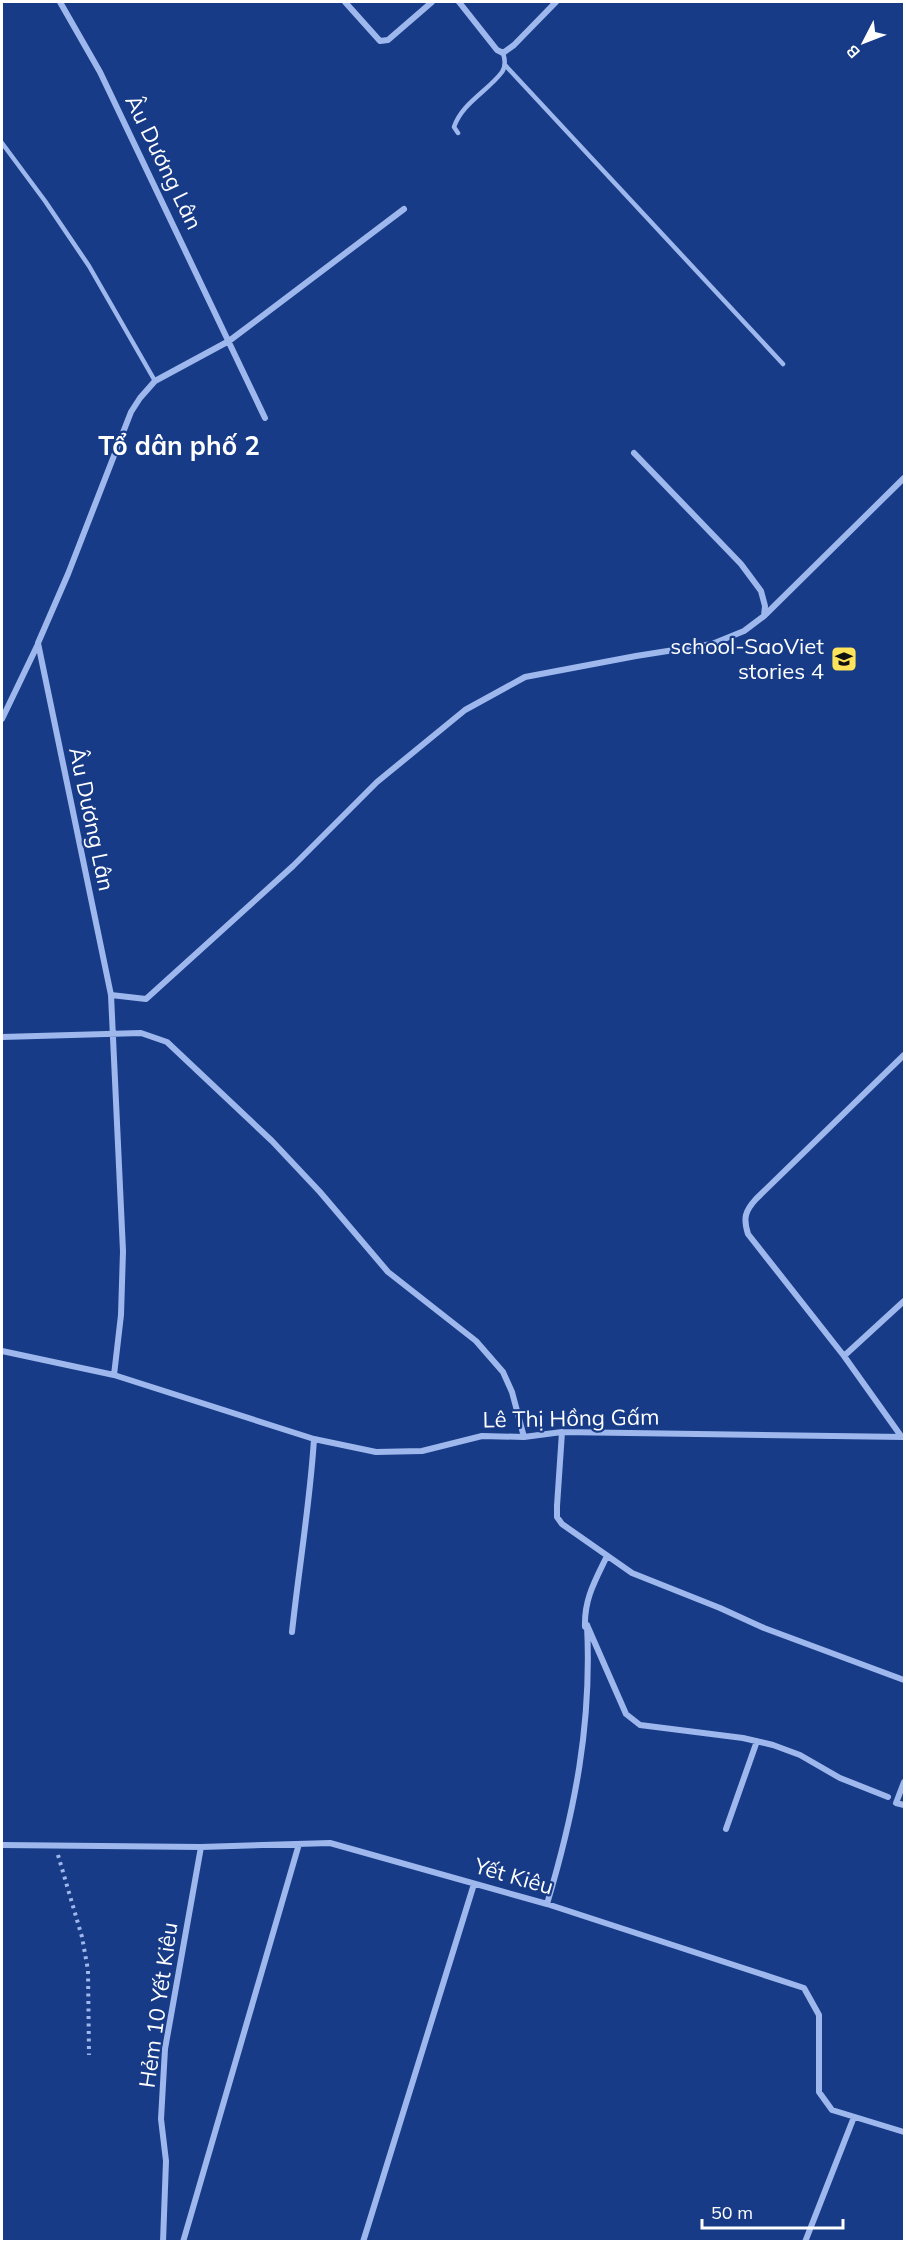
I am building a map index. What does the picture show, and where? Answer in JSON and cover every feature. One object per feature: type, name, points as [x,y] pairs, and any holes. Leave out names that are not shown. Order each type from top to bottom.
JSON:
[{"type":"street","name":"Âu Dương Lân","points":[[60,2],[100,72],[265,418]]},
{"type":"street","points":[[345,2],[380,41],[388,40],[432,2]]},
{"type":"street","points":[[459,2],[497,50],[503,53],[514,45],[556,2]]},
{"type":"street","points":[[2,719],[68,574],[131,412],[140,398],[155,381],[229,341],[404,209]]},
{"type":"street","points":[[634,453],[741,564],[761,591],[765,606],[764,616]]},
{"type":"street","points":[[111,995],[146,999],[293,866],[377,782],[465,710],[525,677],[712,644],[744,631],[764,616],[904,478]]},
{"type":"street","name":"Âu Dương Lân","points":[[38,643],[111,995],[123,1251],[121,1315],[114,1375]]},
{"type":"street","points":[[2,1037],[141,1033],[167,1042],[234,1102],[320,1192],[388,1272],[476,1341],[503,1372],[512,1392],[524,1437]]},
{"type":"street","points":[[903,1437],[844,1356],[748,1234],[743,1220],[747,1209],[756,1199],[904,1055]]},
{"type":"street","points":[[844,1356],[904,1301]]},
{"type":"street","name":"Lê Thị Hồng Gấm","points":[[2,1351],[114,1375],[314,1439],[375,1452],[422,1451],[482,1436],[524,1437],[562,1432],[903,1437]]},
{"type":"street","points":[[562,1432],[557,1517],[562,1524],[632,1573],[764,1628],[904,1680]]},
{"type":"street","points":[[292,1632],[298,1573],[311,1490],[314,1439]]},
{"type":"street","points":[[607,1556],[586,1602],[585,1627],[587,1625],[626,1714],[632,1721],[640,1725],[756,1741],[800,1755],[840,1778],[888,1797]]},
{"type":"street","points":[[547,1904],[567,1834],[583,1744],[589,1684],[587,1625]]},
{"type":"street","points":[[726,1829],[756,1741]]},
{"type":"street","points":[[904,1782],[896,1803],[904,1805]]},
{"type":"street","name":"Yết Kiêu","points":[[2,1845],[201,1847],[330,1843],[547,1904],[804,1988],[819,2015],[819,2092],[832,2110],[904,2132]]},
{"type":"street","points":[[183,2241],[299,1844]]},
{"type":"street","name":"Hẻm 10 Yết Kiêu","points":[[163,2241],[166,2161],[161,2119],[163,2071],[201,1847]]},
{"type":"street","points":[[363,2241],[474,1884]]},
{"type":"street","points":[[805,2241],[854,2117]]},
{"type":"lane","points":[[503,53],[505,65],[783,364]]},
{"type":"lane","points":[[458,133],[454,127],[456,121],[505,65]]},
{"type":"lane","points":[[2,143],[45,201],[88,266],[155,381]]},
{"type":"path","points":[[56,1846],[88,1970],[89,2055]]},
{"type":"place","name":"school-SaoViet stories 4","points":[[844,659]]},
{"type":"district","name":"Tổ dân phố 2","points":[[179,446]]}]
